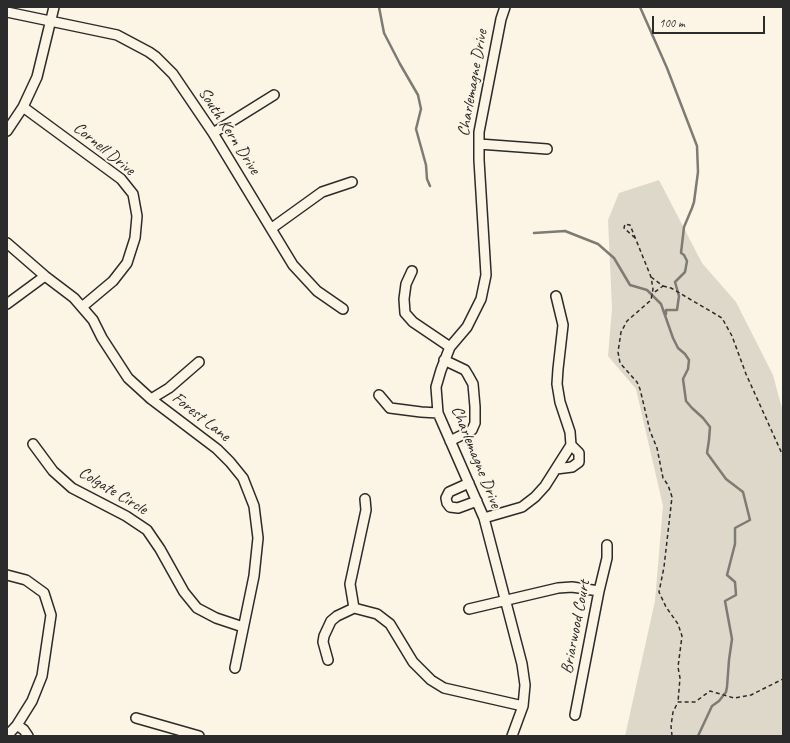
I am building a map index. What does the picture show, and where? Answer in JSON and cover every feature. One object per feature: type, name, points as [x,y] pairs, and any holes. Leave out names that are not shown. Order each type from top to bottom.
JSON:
[{"type":"street","points":[[7,131],[23,107],[37,77],[54,7]]},
{"type":"street","name":"Charlemagne Drive","points":[[505,7],[499,26],[479,132],[486,275],[481,299],[467,327],[450,347],[444,360],[436,387],[438,413],[484,518],[522,664],[525,685],[523,706],[512,736]]},
{"type":"street","name":"South Kern Drive","points":[[7,12],[117,35],[149,52],[173,74],[213,133],[272,228],[293,265],[316,291],[344,309]]},
{"type":"street","points":[[213,133],[274,95]]},
{"type":"street","name":"Cornell Drive","points":[[23,107],[121,178],[133,194],[138,216],[135,238],[127,263],[113,281],[82,307]]},
{"type":"street","points":[[479,144],[547,149]]},
{"type":"street","points":[[272,228],[322,192],[352,182]]},
{"type":"street","name":"Forest Lane","points":[[7,242],[45,276],[74,298],[92,320],[128,378],[151,399],[217,449],[243,478],[254,506],[258,538],[254,576],[235,668]]},
{"type":"street","points":[[412,271],[406,284],[404,299],[405,313],[414,322],[450,347]]},
{"type":"street","points":[[7,304],[45,276]]},
{"type":"street","points":[[484,518],[522,507],[535,497],[545,486],[571,445],[570,432],[560,402],[557,384],[563,325],[556,296]]},
{"type":"street","points":[[444,360],[465,370],[473,384],[475,407],[475,423],[472,430],[450,441]]},
{"type":"street","points":[[151,399],[169,388],[199,362]]},
{"type":"street","points":[[379,395],[390,408],[438,413]]},
{"type":"street","name":"Colgate Circle","points":[[33,444],[53,471],[72,488],[126,516],[147,530],[160,548],[184,592],[197,608],[216,618],[243,627]]},
{"type":"street","points":[[556,469],[572,467],[579,462],[579,453],[571,445]]},
{"type":"street","points":[[469,483],[449,492],[446,498],[447,504],[450,507],[458,508],[477,501]]},
{"type":"street","points":[[354,608],[350,584],[366,510],[365,500]]},
{"type":"street","name":"Briarwood Court","points":[[575,715],[599,590],[607,558],[607,545]]},
{"type":"street","points":[[7,575],[26,580],[44,593],[51,615],[42,676],[32,701],[17,725],[7,736]]},
{"type":"street","points":[[469,609],[558,588],[572,586],[599,590]]},
{"type":"street","points":[[328,660],[323,642],[328,626],[337,616],[354,608],[377,614],[390,624],[413,662],[431,680],[444,688],[523,706]]},
{"type":"street","points":[[136,718],[199,736]]},
{"type":"street","points":[[17,725],[24,730],[28,736]]},
{"type":"path","points":[[635,238],[624,228],[625,224],[630,225],[651,277],[653,289],[651,300],[627,321],[621,332],[618,352],[620,363],[637,382],[640,389],[650,431],[657,448],[663,478],[668,485],[672,498],[664,568],[659,592],[666,607],[678,624],[682,636],[678,667],[680,678],[678,702],[673,712],[671,726],[672,736]]},
{"type":"path","points":[[651,277],[663,286],[671,288],[722,318],[732,336],[746,374],[783,456]]},
{"type":"path","points":[[652,295],[663,286]]},
{"type":"path","points":[[678,702],[695,702],[710,692],[734,698],[751,695],[783,679]]},
{"type":"shaded area","points":[[659,180],[702,263],[736,302],[773,375],[783,412],[783,736],[625,736],[655,601],[663,506],[636,389],[608,356],[612,309],[608,220],[619,193]]},
{"type":"waterway","points":[[379,7],[384,33],[418,95],[421,109],[416,129],[426,165],[427,179],[430,186]]},
{"type":"waterway","points":[[640,7],[667,68],[697,146],[698,172],[694,202],[684,227],[681,253],[687,261],[685,272],[675,282],[679,296],[677,310],[666,310],[666,314]]},
{"type":"waterway","points":[[534,233],[565,231],[598,244],[614,258],[630,285],[647,290],[661,304],[673,338],[678,348],[689,360],[688,369],[683,379],[686,401],[710,427],[707,453],[726,479],[743,492],[750,520],[735,528],[735,544],[727,575],[735,582],[736,595],[725,601],[732,639],[727,687],[726,692],[719,701],[712,706],[698,736]]}]
